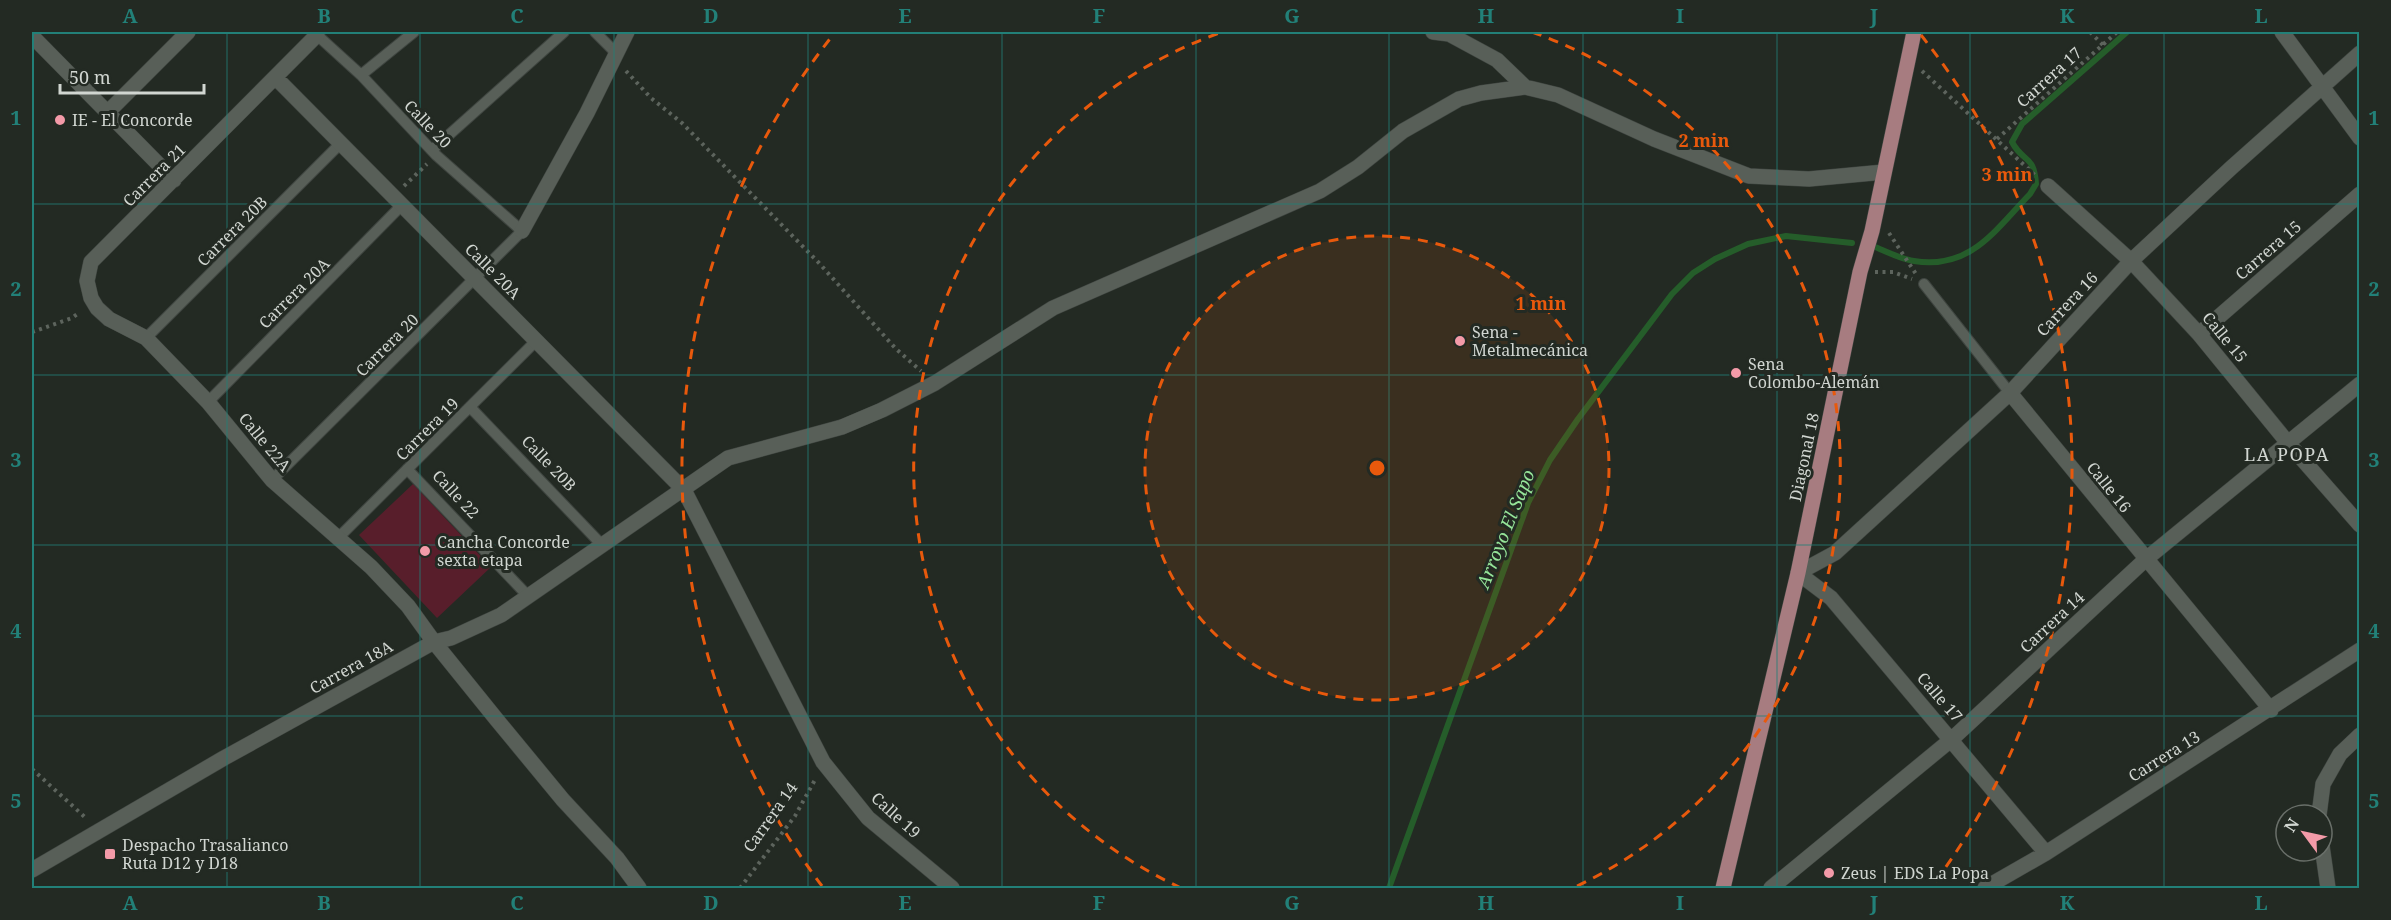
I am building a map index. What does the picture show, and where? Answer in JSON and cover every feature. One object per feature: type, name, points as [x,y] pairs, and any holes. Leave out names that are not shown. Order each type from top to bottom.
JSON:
[{"type":"main road","name":"Diagonal 18","points":[[1723,888],[1798,573],[1861,267],[1872,231],[1914,32]]},
{"type":"street","points":[[522,231],[587,113],[615,52],[627,32]]},
{"type":"street","points":[[1433,32],[1449,34],[1497,60],[1525,87],[1558,95],[1654,139],[1749,176],[1809,179],[1884,171]]},
{"type":"street","points":[[2282,32],[2360,138]]},
{"type":"street","name":"Carrera 21","points":[[91,298],[87,282],[91,262],[276,78],[316,33]]},
{"type":"street","points":[[107,113],[178,35]]},
{"type":"street","points":[[32,36],[174,180]]},
{"type":"street","name":"Carrera 16","points":[[1798,573],[1836,554],[2010,393],[2132,261],[2230,168],[2360,53]]},
{"type":"street","name":"Calle 20A","points":[[276,78],[684,490]]},
{"type":"street","name":"Carrera 18A","points":[[32,870],[224,758],[434,642],[451,638],[468,628],[501,615],[728,458],[842,427],[882,410],[935,383],[1053,308],[1320,191],[1358,167],[1403,131],[1459,99],[1481,93],[1525,87]]},
{"type":"street","name":"Calle 15","points":[[2048,186],[2132,261],[2199,333],[2288,443],[2360,525]]},
{"type":"street","name":"Carrera 15","points":[[2199,333],[2360,194]]},
{"type":"street","name":"Calle 22A","points":[[91,298],[97,308],[109,319],[146,338],[208,402],[272,480],[371,567],[408,606],[434,642],[563,800],[617,858],[639,888]]},
{"type":"street","name":"Carrera 14","points":[[1771,888],[1952,739],[2146,560],[2360,384]]},
{"type":"street","name":"Calle 16","points":[[2010,393],[2271,710]]},
{"type":"street","name":"Calle 19","points":[[684,490],[824,762],[867,818],[952,888]]},
{"type":"street","name":"Calle 17","points":[[1798,573],[1831,598],[2046,853]]},
{"type":"street","name":"Carrera 13","points":[[1985,888],[2046,853],[2360,651]]},
{"type":"street","points":[[2321,803],[2323,784],[2340,754],[2360,735]]},
{"type":"street","points":[[2324,863],[2328,888]]},
{"type":"lane","points":[[362,75],[414,32]]},
{"type":"lane","points":[[434,152],[564,32]]},
{"type":"lane","points":[[595,32],[615,52]]},
{"type":"lane","name":"Calle 20","points":[[316,33],[362,75],[434,152],[522,231]]},
{"type":"lane","name":"Carrera 20B","points":[[146,338],[340,144]]},
{"type":"lane","name":"Carrera 20A","points":[[208,402],[397,202]]},
{"type":"lane","name":"Carrera 20","points":[[272,480],[522,231]]},
{"type":"lane","name":"Calle 16","points":[[1924,284],[2010,393]]},
{"type":"lane","name":"Carrera 19","points":[[338,539],[537,340]]},
{"type":"lane","name":"Calle 20B","points":[[470,407],[602,544]]},
{"type":"lane","name":"Calle 22","points":[[407,469],[527,595]]},
{"type":"path","points":[[2090,32],[2103,45]]},
{"type":"path","name":"Carrera 17","points":[[1997,139],[2117,32]]},
{"type":"path","points":[[615,52],[624,68],[651,98],[682,123],[819,263],[896,349],[935,383]]},
{"type":"path","points":[[1908,59],[2031,172]]},
{"type":"path","points":[[397,202],[434,152]]},
{"type":"path","points":[[1900,250],[1912,267]]},
{"type":"path","points":[[1861,267],[1893,272],[1924,284]]},
{"type":"path","points":[[32,332],[72,318],[84,309],[91,298]]},
{"type":"path","name":"Carrera 14","points":[[740,888],[795,816],[824,762]]},
{"type":"path","points":[[32,769],[99,830]]},
{"type":"shaded area","name":"Cancha Concorde sexta etapa","points":[[413,484],[491,567],[437,618],[359,535]]},
{"type":"waterway","name":"Arroyo El Sapo","points":[[1875,247],[1909,260],[1934,262],[1967,253],[1993,233],[2030,194],[2036,184],[2033,168],[2012,142],[2022,124],[2127,32]]},
{"type":"waterway","name":"Arroyo El Sapo","points":[[1389,888],[1528,503],[1550,460],[1578,419],[1672,294],[1693,273],[1715,259],[1748,244],[1786,236],[1852,243]]},
{"type":"place","name":"IE - El Concorde","points":[[60,120]]},
{"type":"place","name":"Sena - Metalmecánica","points":[[1460,341]]},
{"type":"place","name":"Sena Colombo-Alemán","points":[[1736,373]]},
{"type":"place","name":"Cancha Concorde sexta etapa","points":[[425,551]]},
{"type":"place","name":"Despacho Trasalianco Ruta D12 y D18","points":[[110,854]]},
{"type":"place","name":"Zeus | EDS La Popa","points":[[1829,873]]},
{"type":"district","name":"LA POPA","points":[[2287,455]]}]
